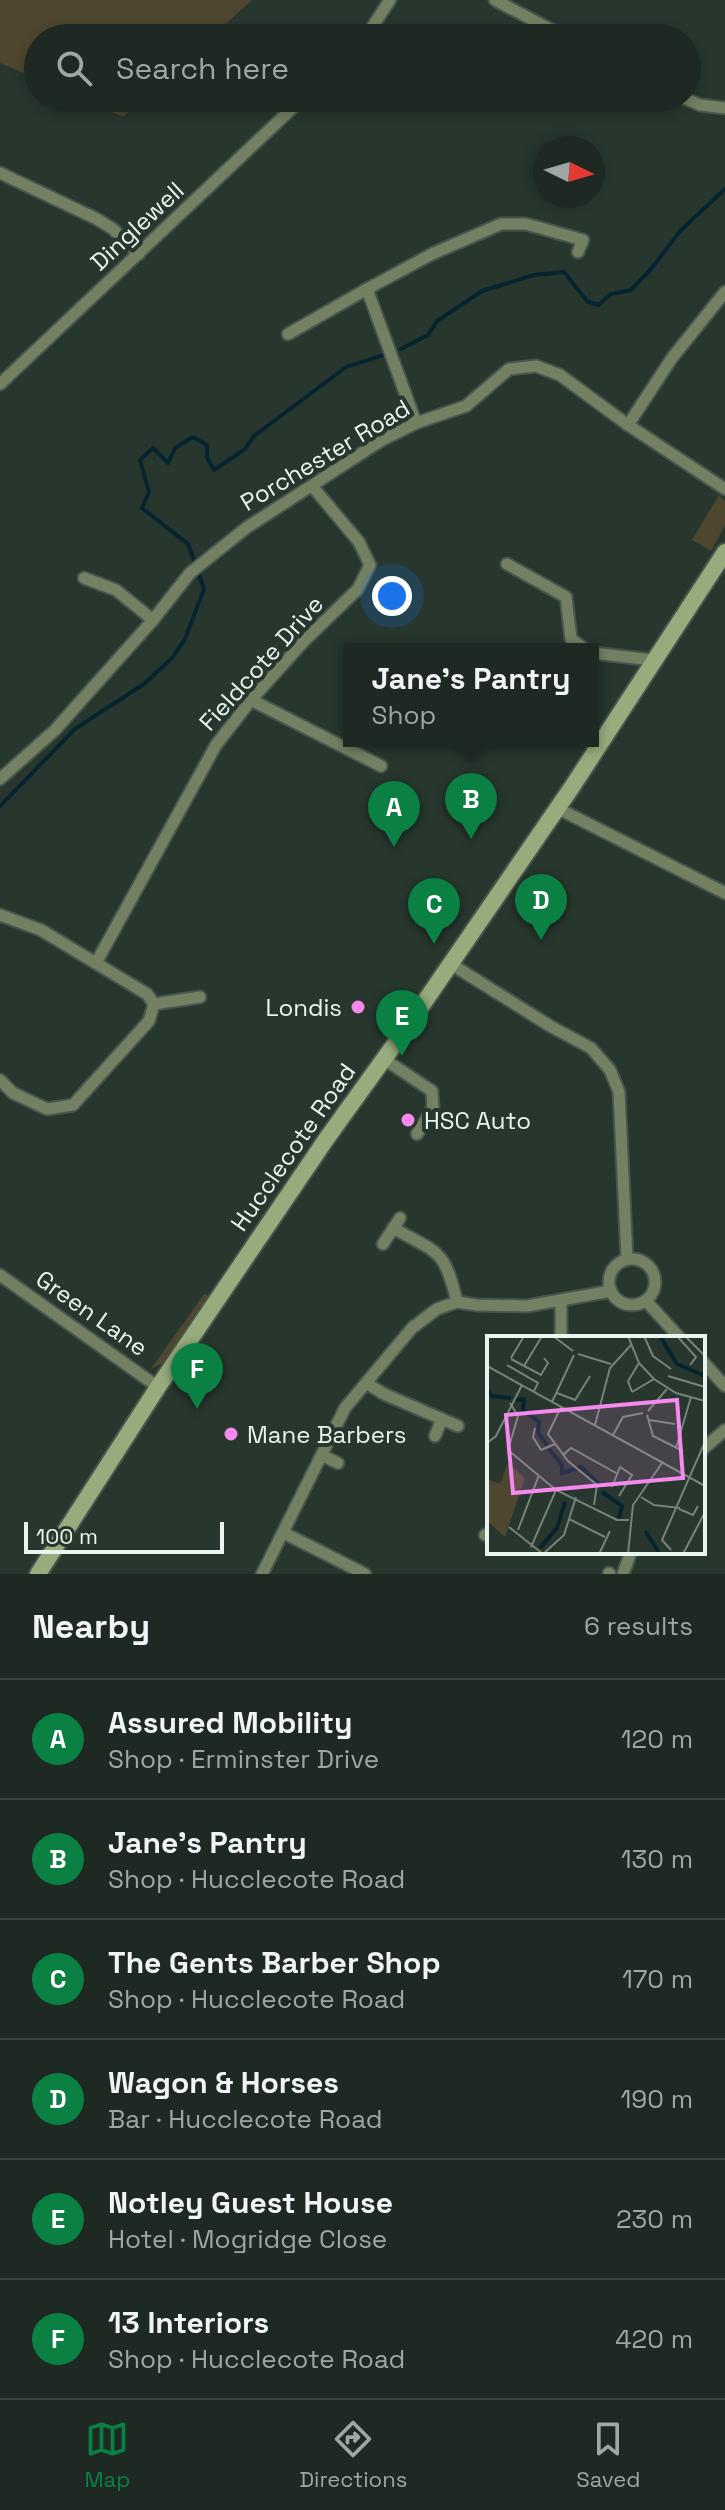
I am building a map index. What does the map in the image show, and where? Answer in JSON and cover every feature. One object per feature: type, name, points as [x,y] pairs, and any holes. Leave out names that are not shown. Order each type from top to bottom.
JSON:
[{"type":"street","points":[[374,24],[390,0]]},
{"type":"street","points":[[495,0],[540,24]]},
{"type":"street","points":[[701,105],[725,108]]},
{"type":"street","name":"Dinglewell","points":[[0,384],[288,112]]},
{"type":"street","points":[[0,173],[97,219],[113,229],[139,254]]},
{"type":"street","points":[[288,334],[432,254],[501,224],[526,224],[583,240],[578,252]]},
{"type":"street","points":[[367,289],[416,423]]},
{"type":"street","points":[[628,425],[672,358],[725,292]]},
{"type":"street","name":"Porchester Road","points":[[0,779],[55,730],[196,568],[246,528],[382,440],[416,423],[466,406],[509,369],[536,366],[560,375],[628,425],[725,489]]},
{"type":"street","name":"Fieldcote Drive","points":[[96,963],[216,745],[305,640],[358,589],[370,565],[359,542],[312,486]]},
{"type":"street","name":"Hucclecote Road","points":[[599,743],[725,552]]},
{"type":"street","points":[[507,564],[566,597],[571,639],[577,643]]},
{"type":"street","points":[[84,578],[116,590],[153,620]]},
{"type":"street","points":[[599,654],[653,660]]},
{"type":"street","points":[[251,700],[343,747]]},
{"type":"street","points":[[344,747],[381,766]]},
{"type":"street","name":"Hucclecote Road","points":[[38,1574],[158,1387],[451,964],[597,747]]},
{"type":"street","points":[[557,808],[725,893]]},
{"type":"street","points":[[0,915],[41,930],[147,994],[154,1004]]},
{"type":"street","points":[[451,964],[591,1048],[610,1070],[619,1092],[627,1259]]},
{"type":"street","points":[[154,1004],[200,997]]},
{"type":"street","points":[[0,1080],[13,1093],[47,1109],[73,1105],[149,1021],[154,1004]]},
{"type":"street","points":[[384,1059],[432,1091],[433,1108],[417,1134]]},
{"type":"street","points":[[383,1244],[396,1223],[440,1254],[448,1268],[457,1302]]},
{"type":"street","points":[[627,1259],[643,1261],[651,1267],[655,1288],[646,1301],[627,1305],[616,1299],[611,1291],[609,1279],[616,1264],[627,1259]]},
{"type":"street","name":"Green Lane","points":[[0,1275],[158,1387]]},
{"type":"street","points":[[262,1574],[345,1408],[412,1328],[437,1309],[457,1302],[527,1306],[611,1291]]},
{"type":"street","points":[[646,1301],[678,1336]]},
{"type":"street","points":[[561,1302],[561,1336]]},
{"type":"street","points":[[705,1364],[725,1386]]},
{"type":"street","points":[[366,1383],[458,1426]]},
{"type":"street","points":[[435,1436],[442,1419]]},
{"type":"street","points":[[705,1447],[725,1430]]},
{"type":"street","points":[[323,1456],[338,1463]]},
{"type":"street","points":[[284,1533],[365,1574]]},
{"type":"street","points":[[623,1574],[630,1554]]},
{"type":"shaded area","points":[[0,0],[252,0],[225,24],[24,24],[24,73],[0,63]]},
{"type":"shaded area","points":[[112,112],[129,112],[123,117]]},
{"type":"shaded area","points":[[719,495],[725,501],[725,525],[711,551],[692,540]]},
{"type":"shaded area","points":[[204,1294],[210,1297],[165,1362],[151,1369]]},
{"type":"waterway","points":[[401,349],[428,335],[437,321],[482,291],[534,275],[564,272],[587,301],[598,305],[611,294],[631,290],[680,231],[725,189]]},
{"type":"waterway","points":[[0,806],[75,729],[144,684],[172,658],[185,639],[204,589],[188,544],[142,508],[149,492],[140,460],[153,448],[168,463],[175,448],[193,437],[207,445],[207,457],[214,470],[245,449],[254,436],[346,367],[384,355]]},
{"type":"place","name":"Jane's Pantry","points":[[471,839]]},
{"type":"place","name":"Assured Mobility","points":[[394,847]]},
{"type":"place","name":"Wagon & Horses","points":[[541,940]]},
{"type":"place","name":"The Gents Barber Shop","points":[[434,944]]},
{"type":"place","name":"Londis","points":[[358,1007]]},
{"type":"place","name":"Notley Guest House","points":[[402,1056]]},
{"type":"place","name":"HSC Auto","points":[[408,1120]]},
{"type":"place","name":"13 Interiors","points":[[197,1409]]},
{"type":"place","name":"Mane Barbers","points":[[231,1434]]}]
